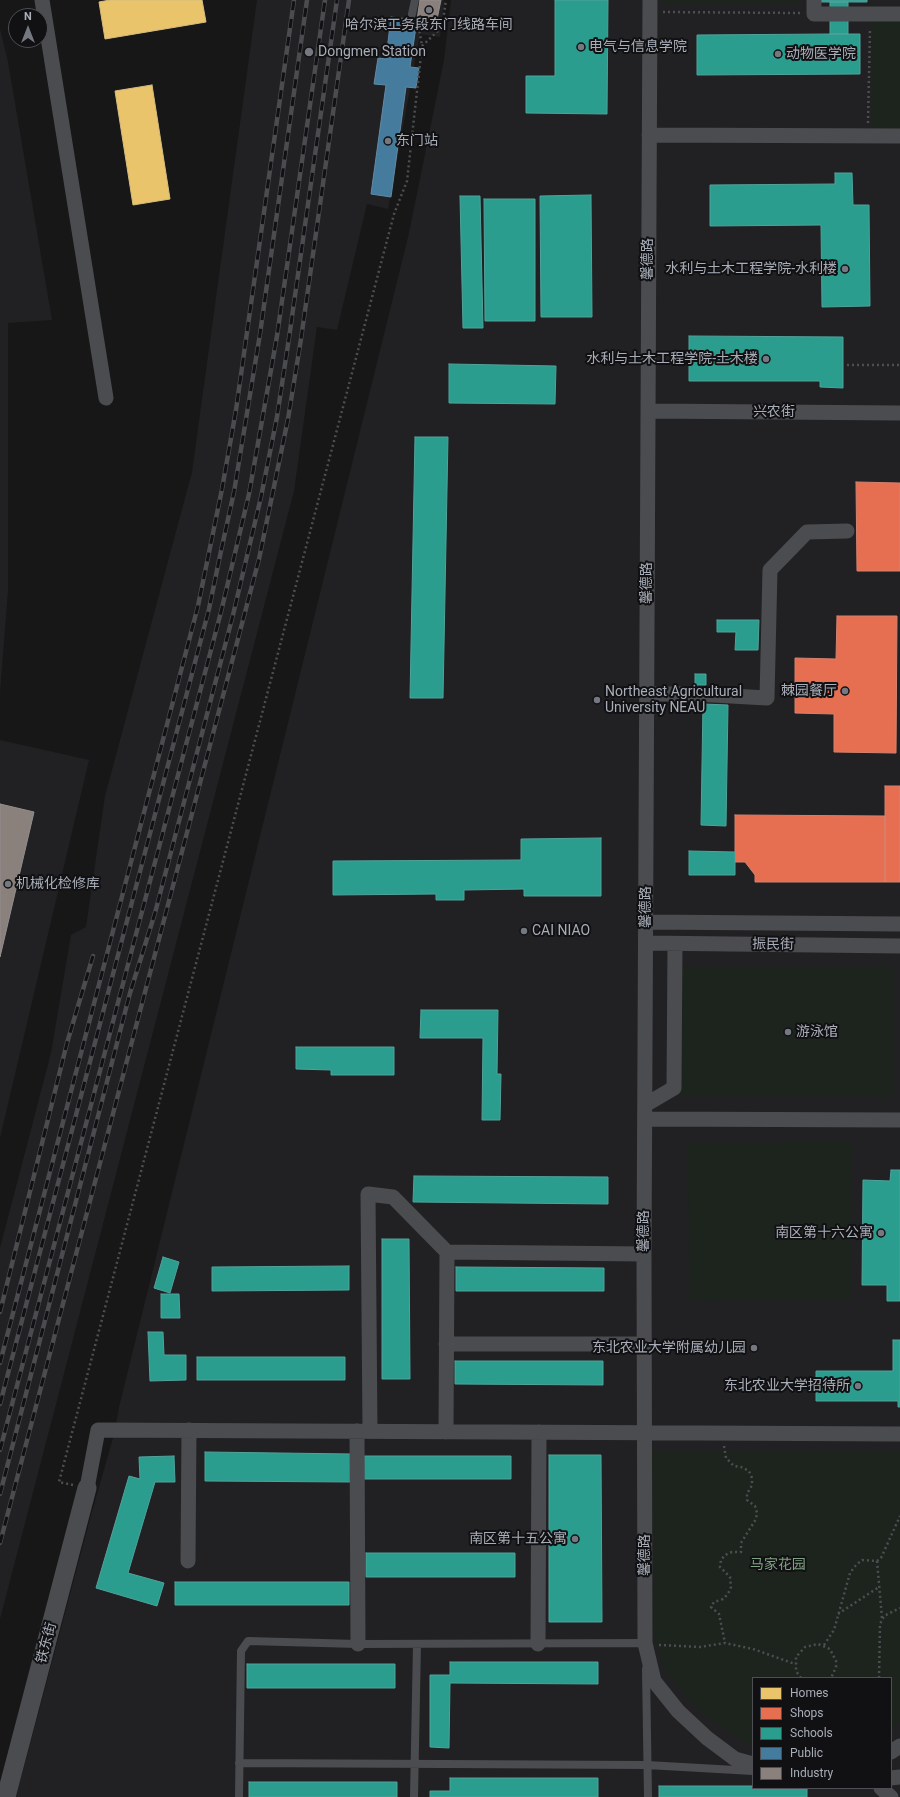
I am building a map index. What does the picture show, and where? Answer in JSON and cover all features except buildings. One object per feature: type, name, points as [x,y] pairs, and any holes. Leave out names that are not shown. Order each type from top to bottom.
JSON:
[{"type":"street","points":[[42,0],[106,398]]},
{"type":"street","name":"馨德路","points":[[650,6],[644,1254],[645,1643],[654,1681],[678,1711],[707,1738],[735,1759],[752,1764]]},
{"type":"street","points":[[814,7],[870,14],[900,14]]},
{"type":"street","points":[[649,134],[900,136]]},
{"type":"street","name":"兴农街","points":[[648,412],[900,413]]},
{"type":"street","points":[[647,694],[695,694],[767,698],[770,570],[807,532],[847,531]]},
{"type":"street","name":"振民街","points":[[646,922],[900,924]]},
{"type":"street","points":[[771,923],[771,945]]},
{"type":"street","points":[[875,924],[875,946]]},
{"type":"street","name":"振民街","points":[[646,944],[900,946]]},
{"type":"street","points":[[645,1112],[674,1088],[675,944]]},
{"type":"street","points":[[645,1112],[900,1120]]},
{"type":"street","points":[[358,1644],[364,1431],[368,1194],[393,1197],[447,1252],[644,1254]]},
{"type":"street","points":[[446,1432],[447,1252]]},
{"type":"street","points":[[446,1344],[644,1344]]},
{"type":"street","points":[[86,1488],[98,1430],[900,1434]]},
{"type":"street","points":[[188,1561],[189,1430]]},
{"type":"street","points":[[538,1644],[539,1432]]},
{"type":"street","name":"铁东街","points":[[6,1797],[86,1488]]},
{"type":"street","points":[[882,1789],[891,1797]]},
{"type":"lane","points":[[412,14],[415,0]]},
{"type":"lane","points":[[239,1797],[242,1651],[248,1642],[358,1644],[645,1643],[648,1797]]},
{"type":"lane","points":[[414,1797],[417,1644]]},
{"type":"lane","points":[[240,1763],[647,1765],[752,1771]]},
{"type":"path","points":[[422,46],[442,27],[446,0]]},
{"type":"path","points":[[650,6],[814,7]]},
{"type":"path","points":[[59,1482],[392,222],[407,182],[422,46],[419,23],[412,14]]},
{"type":"path","points":[[868,136],[870,14]]},
{"type":"path","points":[[847,365],[900,365]]},
{"type":"path","points":[[722,1433],[726,1458],[734,1466],[741,1467],[749,1471],[752,1478],[752,1485],[747,1494],[747,1500],[755,1506],[757,1512],[756,1519],[742,1543],[741,1552],[732,1552],[725,1555],[721,1560],[720,1567],[730,1577],[731,1587],[728,1594],[723,1599],[714,1602],[711,1607],[719,1614],[725,1643]]},
{"type":"path","points":[[824,1646],[834,1630],[850,1573],[862,1560],[877,1561],[881,1558],[900,1516]]},
{"type":"path","points":[[877,1561],[882,1619],[880,1624],[879,1677]]},
{"type":"path","points":[[838,1614],[879,1587]]},
{"type":"path","points":[[882,1619],[900,1608]]},
{"type":"path","points":[[645,1643],[671,1647],[700,1647],[725,1643],[753,1649],[795,1664]]},
{"type":"path","points":[[800,1677],[796,1671],[796,1657],[805,1647],[818,1644],[830,1649],[836,1661],[836,1667],[831,1677]]},
{"type":"shaded area","points":[[257,0],[444,0],[440,37],[420,34],[388,209],[367,204],[337,330],[317,327],[294,491],[0,1619],[0,1248],[51,1053],[71,935],[86,927],[105,796],[192,472]]},
{"type":"shaded area","name":"Northeast Agricultural University NEAU","points":[[451,0],[900,0],[900,1797],[16,1797],[115,1431],[119,1407],[409,233],[444,60]]},
{"type":"shaded area","points":[[0,29],[8,62],[52,320],[8,323],[8,590],[0,693]]},
{"type":"shaded area","points":[[0,740],[89,760],[0,1138]]},
{"type":"green space","points":[[661,0],[797,0],[797,4],[661,4]]},
{"type":"green space","points":[[872,18],[900,18],[900,132],[872,132]]},
{"type":"green space","name":"游泳馆","points":[[682,967],[893,968],[893,1096],[682,1096]]},
{"type":"green space","points":[[851,1142],[852,1300],[689,1301],[688,1143]]},
{"type":"green space","name":"马家花园","points":[[651,1451],[900,1451],[900,1721],[892,1730],[892,1677],[752,1677],[752,1746],[724,1728],[694,1705],[666,1673],[654,1635]]},
{"type":"railway","points":[[0,1363],[198,606],[222,489],[236,410],[294,0]]},
{"type":"railway","points":[[0,1404],[209,609],[234,492],[260,334],[307,0]]},
{"type":"railway","points":[[0,1450],[221,612],[249,494],[277,336],[325,0]]},
{"type":"railway","points":[[0,1494],[130,993],[155,913],[233,615],[261,497],[277,417],[337,0]]},
{"type":"railway","points":[[0,1543],[259,559],[288,419],[301,339],[349,0]]},
{"type":"railway","points":[[0,1312],[67,1043],[93,956]]},
{"type":"place","name":"哈尔滨工务段东门线路车间","points":[[429,10]]},
{"type":"place","name":"电气与信息学院","points":[[581,47]]},
{"type":"place","name":"Dongmen Station","points":[[309,52]]},
{"type":"place","name":"动物医学院","points":[[778,54]]},
{"type":"place","name":"东门站","points":[[388,141]]},
{"type":"place","name":"水利与土木工程学院-水利楼","points":[[845,269]]},
{"type":"place","name":"水利与土木工程学院-土木楼","points":[[766,359]]},
{"type":"place","name":"棘园餐厅","points":[[845,691]]},
{"type":"place","name":"Northeast Agricultural University NEAU","points":[[597,700]]},
{"type":"place","name":"机械化检修库","points":[[8,884]]},
{"type":"place","name":"CAI NIAO","points":[[524,931]]},
{"type":"place","name":"游泳馆","points":[[788,1032]]},
{"type":"place","name":"南区第十六公寓","points":[[881,1233]]},
{"type":"place","name":"东北农业大学附属幼儿园","points":[[754,1348]]},
{"type":"place","name":"东北农业大学招待所","points":[[858,1386]]},
{"type":"place","name":"南区第十五公寓","points":[[575,1539]]}]
